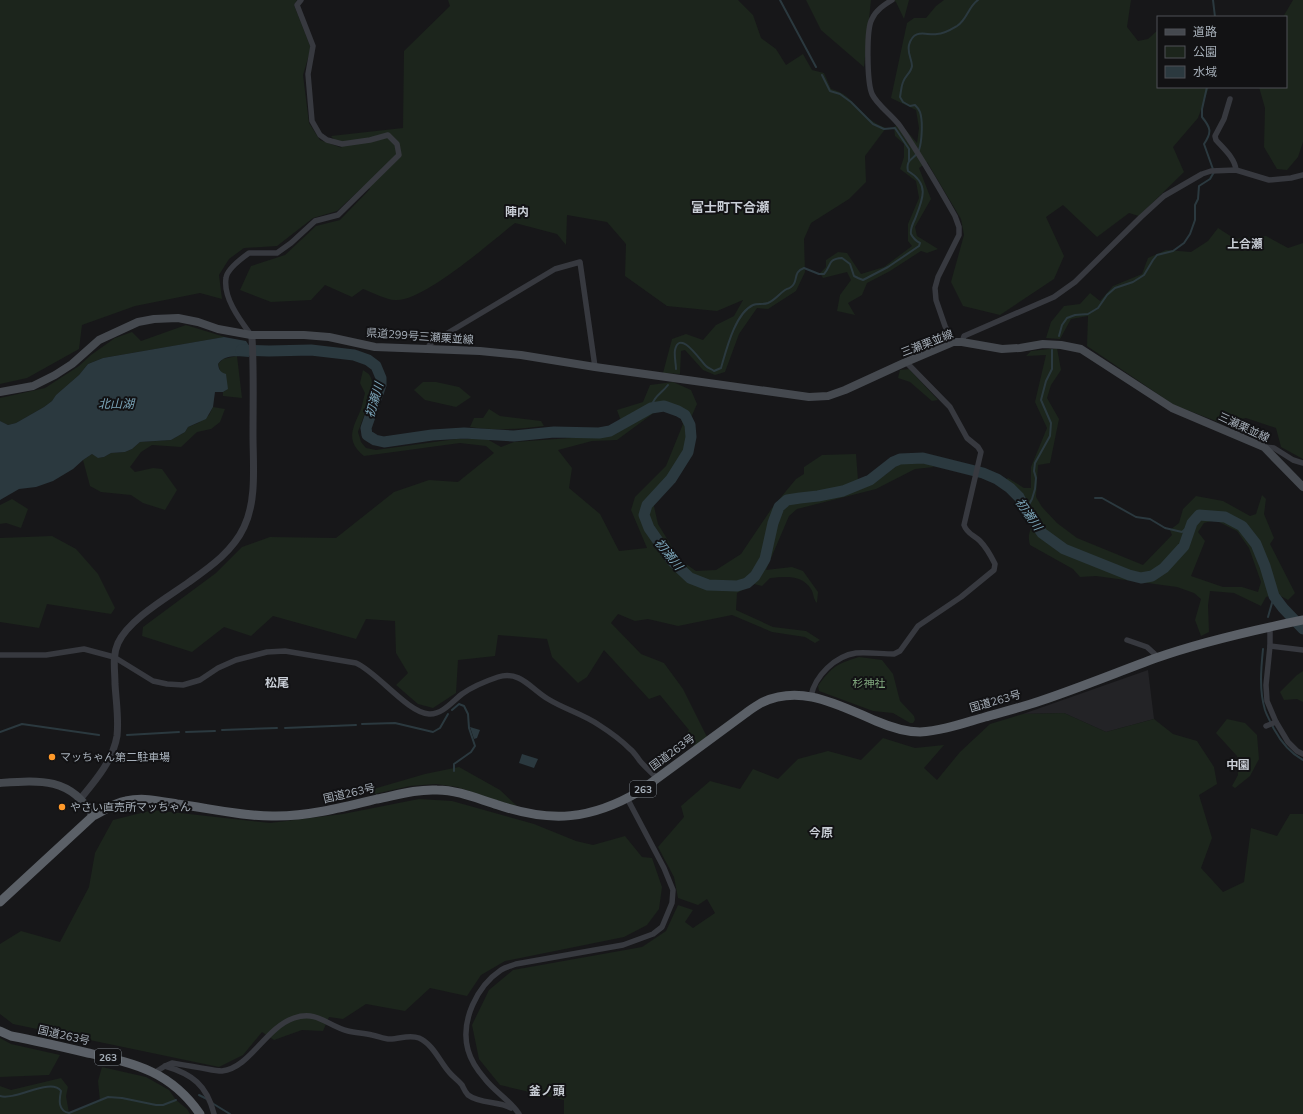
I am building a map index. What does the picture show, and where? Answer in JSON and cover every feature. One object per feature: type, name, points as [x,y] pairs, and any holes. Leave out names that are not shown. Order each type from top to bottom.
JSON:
[{"type":"highway","name":"国道263号","points":[[0,902],[93,816],[125,801],[139,799],[160,801],[237,813],[275,816],[301,815],[327,811],[411,792],[438,790],[461,793],[516,811],[545,816],[568,817],[586,814],[616,804],[627,798],[761,703],[780,696],[811,696],[825,700],[898,730],[920,732],[930,731],[1040,701],[1158,657],[1202,644],[1303,620]]},
{"type":"highway","name":"国道263号","points":[[0,1030],[11,1036],[130,1062],[154,1073],[174,1085],[191,1102],[200,1114]]},
{"type":"main road","name":"県道299号三瀬栗並線","points":[[0,392],[33,386],[55,375],[72,364],[99,340],[138,322],[154,319],[178,318],[198,322],[218,329],[252,336],[310,335],[329,337],[375,347],[480,351],[521,355],[595,367]]},
{"type":"main road","name":"三瀬栗並線","points":[[595,367],[810,397],[828,396],[846,390],[953,342],[962,342],[1002,349],[1043,344],[1061,345],[1081,349],[1172,408],[1264,447],[1303,487]]},
{"type":"main road","points":[[0,783],[35,781],[63,786],[81,798],[93,816]]},
{"type":"street","points":[[81,798],[100,774],[111,756],[117,736],[114,657],[118,642],[137,620],[208,569],[236,542],[244,527],[252,502],[254,362],[252,336],[236,314],[227,296],[226,278],[234,265],[249,253],[277,253],[291,243],[315,221],[338,215],[399,155],[397,144],[388,135],[370,140],[342,144],[328,140],[320,135],[312,121],[308,74],[313,46],[297,5],[301,0]]},
{"type":"street","points":[[892,0],[882,6],[875,14],[869,27],[868,73],[870,86],[874,97],[898,124],[916,149],[955,216],[959,227],[959,235],[938,277],[935,288],[936,300],[945,326],[953,342]]},
{"type":"street","points":[[1230,99],[1224,118],[1215,136],[1216,140],[1231,157],[1236,166],[1236,170]]},
{"type":"street","points":[[962,342],[964,336],[1054,297],[1075,282],[1141,216],[1164,196],[1202,174],[1211,171],[1236,170],[1269,180],[1291,178],[1303,175]]},
{"type":"street","points":[[426,350],[430,343],[556,269],[580,262],[595,367]]},
{"type":"street","points":[[811,696],[812,689],[823,672],[838,659],[856,653],[894,654],[900,651],[918,626],[961,597],[994,570],[995,564],[988,551],[980,541],[969,533],[964,525],[981,452],[978,447],[967,438],[950,408],[906,362]]},
{"type":"street","points":[[1264,447],[1274,448],[1293,460],[1303,462]]},
{"type":"street","points":[[1270,627],[1270,646],[1266,685],[1267,702],[1276,722],[1288,742],[1297,751],[1303,754]]},
{"type":"street","points":[[1127,640],[1147,647],[1158,657]]},
{"type":"street","points":[[1270,646],[1303,650]]},
{"type":"street","points":[[0,655],[46,655],[84,649],[114,657],[153,681],[183,685],[200,680],[218,668],[236,660],[267,652],[285,651],[356,663],[365,667],[407,703],[419,711],[428,714],[435,714],[463,694],[499,677],[518,677],[529,683],[547,699],[599,725],[631,749],[639,760],[657,778]]},
{"type":"street","points":[[1266,726],[1276,722]]},
{"type":"street","points":[[518,1112],[493,1089],[475,1066],[468,1051],[466,1025],[481,989],[502,970],[516,964],[623,945],[653,934],[662,927],[672,903],[673,890],[664,868],[627,798]]},
{"type":"street","points":[[154,1073],[164,1066],[172,1063],[222,1071],[232,1069],[247,1059],[270,1032],[283,1023],[299,1016],[314,1017],[320,1018],[347,1031],[388,1039],[405,1036],[419,1038],[431,1048],[449,1072],[462,1085],[466,1093],[472,1098],[507,1106],[518,1112]]},
{"type":"street","points":[[164,1066],[180,1070],[194,1079],[209,1097],[214,1114]]},
{"type":"shaded area","points":[[1148,670],[1154,719],[1106,732],[1064,713],[1023,714]]},
{"type":"green space","points":[[0,0],[297,0],[294,5],[311,48],[303,75],[309,123],[320,140],[342,148],[331,136],[403,128],[404,51],[450,6],[448,0],[738,0],[753,15],[761,38],[776,49],[786,65],[803,54],[812,70],[824,73],[831,89],[838,91],[850,99],[868,118],[886,128],[865,156],[866,182],[849,199],[811,223],[804,239],[805,272],[796,291],[768,309],[757,308],[739,334],[725,372],[715,375],[703,370],[685,350],[681,351],[680,374],[663,373],[672,339],[686,334],[703,340],[716,325],[734,316],[743,300],[717,311],[667,306],[625,276],[626,244],[607,222],[567,215],[566,245],[557,234],[515,223],[439,282],[422,292],[407,298],[392,300],[363,289],[352,297],[325,285],[311,300],[271,302],[240,290],[251,266],[285,255],[316,226],[340,220],[370,189],[365,185],[337,211],[313,218],[277,246],[244,248],[229,259],[219,275],[222,299],[200,293],[135,306],[82,325],[79,349],[27,378],[0,384]]},
{"type":"green space","points":[[806,0],[871,0],[864,67],[821,30]]},
{"type":"green space","points":[[893,0],[909,0],[904,19],[896,2]]},
{"type":"green space","points":[[944,0],[1131,0],[1127,27],[1138,41],[1148,39],[1157,31],[1157,88],[1209,88],[1198,118],[1173,147],[1184,172],[1139,216],[1129,213],[1097,237],[1063,205],[1046,217],[1064,256],[1054,279],[1000,315],[963,306],[951,282],[964,235],[961,219],[927,162],[919,168],[931,199],[915,227],[917,236],[938,249],[927,253],[921,251],[890,271],[867,283],[862,295],[848,303],[855,315],[837,311],[840,295],[851,280],[847,272],[823,278],[820,273],[826,267],[826,260],[838,252],[847,253],[861,274],[884,267],[912,246],[908,241],[908,224],[919,198],[916,181],[900,169],[904,157],[904,144],[895,136],[894,127],[900,123],[917,143],[919,128],[916,110],[891,98],[907,23],[914,18],[926,18],[936,6]]},
{"type":"green space","points":[[1293,0],[1303,0],[1303,142],[1298,157],[1287,170],[1277,169],[1264,147],[1265,108],[1259,88],[1287,88],[1287,16],[1284,16]]},
{"type":"green space","points":[[1218,228],[1235,239],[1266,236],[1288,248],[1303,243],[1303,459],[1281,447],[1276,428],[1246,418],[1221,423],[1174,405],[1087,346],[1088,316],[1071,319],[1060,339],[1046,338],[1051,322],[1064,306],[1080,304],[1090,293],[1100,301],[1113,286],[1142,274],[1148,258],[1166,250],[1191,252],[1208,241]]},
{"type":"green space","points":[[186,325],[225,337],[103,358],[88,364],[79,375],[44,407],[16,423],[8,425],[0,421],[0,398],[45,388],[79,366],[91,355],[115,338],[132,332],[141,341]]},
{"type":"green space","points":[[1057,348],[1061,370],[1051,385],[1047,398],[1059,419],[1050,463],[1038,465],[1036,497],[1042,507],[1057,523],[1077,538],[1143,565],[1172,535],[1170,530],[1179,523],[1183,509],[1196,496],[1223,501],[1250,516],[1256,514],[1262,495],[1266,499],[1264,514],[1274,538],[1270,544],[1295,593],[1288,600],[1277,594],[1266,597],[1261,606],[1234,593],[1210,591],[1208,605],[1209,632],[1201,636],[1195,620],[1201,599],[1194,593],[1177,587],[1096,576],[1080,577],[1073,569],[1030,545],[1030,532],[1037,520],[1026,498],[1006,480],[1008,478],[1024,488],[1031,488],[1031,467],[1047,428],[1035,402],[1046,355],[1026,356],[1031,351]],"holes":[[[1215,520],[1237,531],[1249,548],[1261,582],[1258,592],[1242,587],[1223,587],[1191,576],[1205,541],[1198,532],[1204,523]]]},
{"type":"green space","points":[[237,356],[242,398],[223,396],[223,392],[226,390],[218,364],[223,359]]},
{"type":"green space","points":[[909,369],[938,400],[932,401],[910,382],[898,378],[900,370]]},
{"type":"green space","points":[[363,370],[368,373],[372,381],[372,387],[368,404],[358,432],[361,442],[366,448],[376,450],[456,439],[487,439],[501,447],[514,442],[613,435],[623,427],[617,410],[643,402],[650,385],[673,382],[691,390],[697,404],[690,420],[687,458],[665,489],[653,502],[658,524],[680,560],[696,571],[716,570],[741,554],[772,508],[796,479],[804,474],[804,467],[822,455],[856,454],[858,480],[862,486],[885,475],[902,462],[923,461],[934,467],[915,469],[876,489],[797,509],[789,516],[766,570],[792,567],[803,571],[818,592],[817,603],[811,589],[807,584],[798,579],[781,577],[770,578],[762,586],[754,584],[737,593],[736,610],[773,627],[806,631],[820,640],[815,643],[805,637],[772,632],[732,615],[678,626],[648,619],[635,621],[618,614],[611,623],[641,654],[664,663],[683,689],[707,737],[694,746],[684,737],[689,730],[660,695],[649,699],[604,650],[587,677],[578,683],[552,657],[547,639],[498,635],[495,656],[458,660],[456,693],[433,708],[418,704],[396,685],[408,673],[396,653],[395,621],[366,619],[356,639],[273,616],[251,636],[224,627],[192,652],[142,636],[143,627],[216,573],[242,547],[270,537],[336,538],[394,492],[429,480],[458,482],[494,453],[486,446],[460,443],[364,456],[355,446],[352,436],[365,393],[360,383]],"holes":[[[667,411],[680,417],[683,424],[666,466],[635,497],[631,510],[647,548],[619,551],[600,514],[569,488],[572,468],[558,450],[592,441],[617,440],[655,412]]]},
{"type":"green space","points":[[423,382],[436,382],[459,387],[471,397],[456,407],[425,400],[414,390]]},
{"type":"green space","points":[[213,407],[225,409],[220,422],[211,429],[197,432],[181,447],[152,445],[141,452],[130,467],[135,472],[153,468],[162,469],[177,490],[165,510],[143,503],[131,495],[101,492],[90,486],[83,460],[92,454],[99,458],[111,453],[125,452],[132,449],[140,442],[171,440],[185,432],[188,427],[198,423],[209,415]]},
{"type":"green space","points":[[489,409],[500,416],[541,421],[544,426],[507,429],[470,427],[474,418],[483,418]]},
{"type":"green space","points":[[12,499],[28,509],[21,528],[6,523],[0,524],[0,505]]},
{"type":"green space","points":[[52,536],[76,549],[98,574],[115,608],[111,614],[47,604],[39,628],[0,622],[0,538]]},
{"type":"green space","name":"杉神社","points":[[859,657],[882,660],[893,674],[900,701],[914,716],[915,720],[913,723],[910,723],[893,713],[873,711],[819,691],[818,686],[831,670],[840,664]]},
{"type":"green space","points":[[1303,671],[1303,702],[1297,699],[1284,700],[1280,692]]},
{"type":"green space","points":[[1064,713],[1106,732],[1154,719],[1173,734],[1197,741],[1214,767],[1217,784],[1199,795],[1212,838],[1201,868],[1223,892],[1244,882],[1251,828],[1277,836],[1290,814],[1303,814],[1303,1114],[564,1114],[564,1100],[500,1085],[479,1059],[472,1025],[489,990],[513,970],[642,947],[666,931],[678,905],[693,910],[685,922],[693,928],[715,913],[707,899],[698,905],[678,898],[674,877],[658,847],[684,817],[681,806],[710,781],[740,789],[753,769],[778,779],[798,759],[828,751],[861,760],[883,738],[915,748],[944,745],[924,768],[937,780],[960,752],[990,724],[1023,714]]},
{"type":"green space","points":[[1227,719],[1245,723],[1257,735],[1259,759],[1250,776],[1235,788],[1232,786],[1238,775],[1237,756],[1216,733]]},
{"type":"green space","points":[[459,767],[500,790],[518,807],[457,787],[436,784],[410,786],[370,795],[370,790],[425,774]]},
{"type":"green space","points":[[419,799],[452,801],[534,824],[576,841],[593,845],[625,836],[642,857],[652,858],[662,887],[659,909],[647,925],[624,937],[505,961],[481,975],[467,996],[430,988],[405,1011],[366,1004],[343,1019],[329,1017],[323,1031],[302,1030],[274,1040],[262,1032],[243,1055],[219,1067],[13,1024],[0,1014],[0,944],[21,931],[60,942],[89,887],[95,853],[113,820],[153,810],[270,823],[343,814]]},
{"type":"green space","points":[[0,1038],[11,1044],[60,1055],[49,1075],[0,1077]]},
{"type":"green space","points":[[102,1067],[146,1077],[169,1090],[176,1100],[187,1109],[190,1114],[0,1114],[0,1086],[11,1090],[61,1078],[68,1087],[66,1096],[69,1113],[100,1101],[98,1081]]},
{"type":"water","name":"北山湖","points":[[224,337],[246,341],[248,344],[249,357],[228,357],[218,364],[220,370],[226,374],[228,389],[223,392],[215,392],[213,407],[206,419],[188,427],[185,432],[171,440],[140,442],[132,449],[125,452],[111,453],[104,457],[98,458],[92,454],[73,469],[53,481],[36,487],[19,489],[0,500],[0,421],[8,425],[16,423],[44,407],[79,375],[88,364],[103,358]]},
{"type":"water","points":[[470,727],[480,730],[477,738],[474,739]]},
{"type":"water","points":[[522,754],[538,759],[534,768],[519,763]]},
{"type":"waterway","points":[[780,0],[816,67]]},
{"type":"waterway","points":[[676,369],[675,350],[678,344],[681,343],[686,344],[703,363],[714,371],[721,368],[732,333],[741,316],[753,305],[768,303],[791,287],[800,270],[804,268],[819,274],[824,274],[832,261],[842,258],[850,264],[854,276],[863,280],[888,267],[919,246],[920,243],[914,238],[911,232],[923,192],[920,181],[908,171],[907,167],[909,161],[918,153],[919,150],[922,120],[919,109],[915,105],[910,106],[903,102],[900,97],[903,82],[912,66],[909,45],[911,39],[917,34],[940,34],[957,26],[978,0]]},
{"type":"waterway","points":[[1213,0],[1215,16]]},
{"type":"waterway","points":[[822,75],[830,91],[840,94],[851,102],[873,124],[884,129],[895,128],[909,149],[909,161]]},
{"type":"waterway","points":[[1059,336],[1062,325],[1067,318],[1075,315],[1088,314],[1098,308],[1107,295],[1115,288],[1133,282],[1144,275],[1157,255],[1173,251],[1184,243],[1190,234],[1195,220],[1195,205],[1198,199],[1199,186],[1210,179],[1214,172],[1204,144],[1209,133],[1209,127],[1202,117],[1202,109],[1207,88]]},
{"type":"waterway","name":"初瀬川","points":[[241,350],[311,350],[354,355],[368,360],[376,366],[381,378],[381,385],[366,428],[367,435],[375,440],[384,442],[432,435],[464,433],[514,436],[554,432],[599,433],[610,431],[651,408],[664,406],[678,411],[685,415],[690,425],[691,437],[688,452],[671,479],[647,505],[644,515],[649,528],[672,561],[690,578],[708,585],[737,586],[747,583],[755,576],[765,559],[773,523],[779,507],[787,500],[843,491],[870,480],[893,462],[900,459],[923,458],[983,473],[997,479],[1010,488],[1019,497],[1042,533],[1064,549],[1129,575],[1141,578],[1152,576],[1164,568],[1184,546],[1192,523],[1199,515],[1225,517],[1242,526],[1256,544],[1265,566],[1274,596],[1303,629]]},
{"type":"waterway","points":[[1026,510],[1035,489],[1035,463],[1050,436],[1051,423],[1041,400],[1046,381],[1052,369],[1052,350]]},
{"type":"waterway","points":[[651,408],[656,398],[668,385]]},
{"type":"waterway","points":[[1095,498],[1102,498],[1136,517],[1150,519],[1165,528],[1182,532],[1192,523]]},
{"type":"waterway","points":[[1268,617],[1274,596]]},
{"type":"waterway","points":[[1263,649],[1261,687],[1265,710],[1283,743],[1290,751],[1303,760]]},
{"type":"waterway","points":[[452,710],[459,704],[464,706],[468,714],[469,728],[475,746],[471,752],[454,764],[454,771]]},
{"type":"waterway","points":[[362,724],[395,723],[433,732],[440,728],[448,714]]},
{"type":"waterway","points":[[0,732],[22,724],[99,735]]},
{"type":"waterway","points":[[285,728],[356,725]]},
{"type":"waterway","points":[[222,730],[277,728]]},
{"type":"waterway","points":[[186,732],[215,731]]},
{"type":"waterway","points":[[127,735],[179,732]]},
{"type":"waterway","points":[[0,1096],[7,1097],[41,1088],[56,1087],[61,1091],[61,1108],[65,1112],[69,1113],[108,1097],[122,1098],[156,1105],[163,1105],[176,1100]]},
{"type":"waterway","points":[[199,1095],[207,1099]]},
{"type":"waterway","points":[[212,1103],[230,1114]]},
{"type":"place","name":"マッちゃん第二駐車場","points":[[52,757]]},
{"type":"place","name":"やさい直売所マッちゃん","points":[[62,807]]},
{"type":"district","name":"富士町下合瀬","points":[[730,207]]},
{"type":"district","name":"陣内","points":[[517,211]]},
{"type":"district","name":"上合瀬","points":[[1245,243]]},
{"type":"district","name":"松尾","points":[[277,682]]},
{"type":"district","name":"中園","points":[[1238,764]]},
{"type":"district","name":"今原","points":[[821,832]]},
{"type":"district","name":"釜ノ頭","points":[[547,1090]]}]
